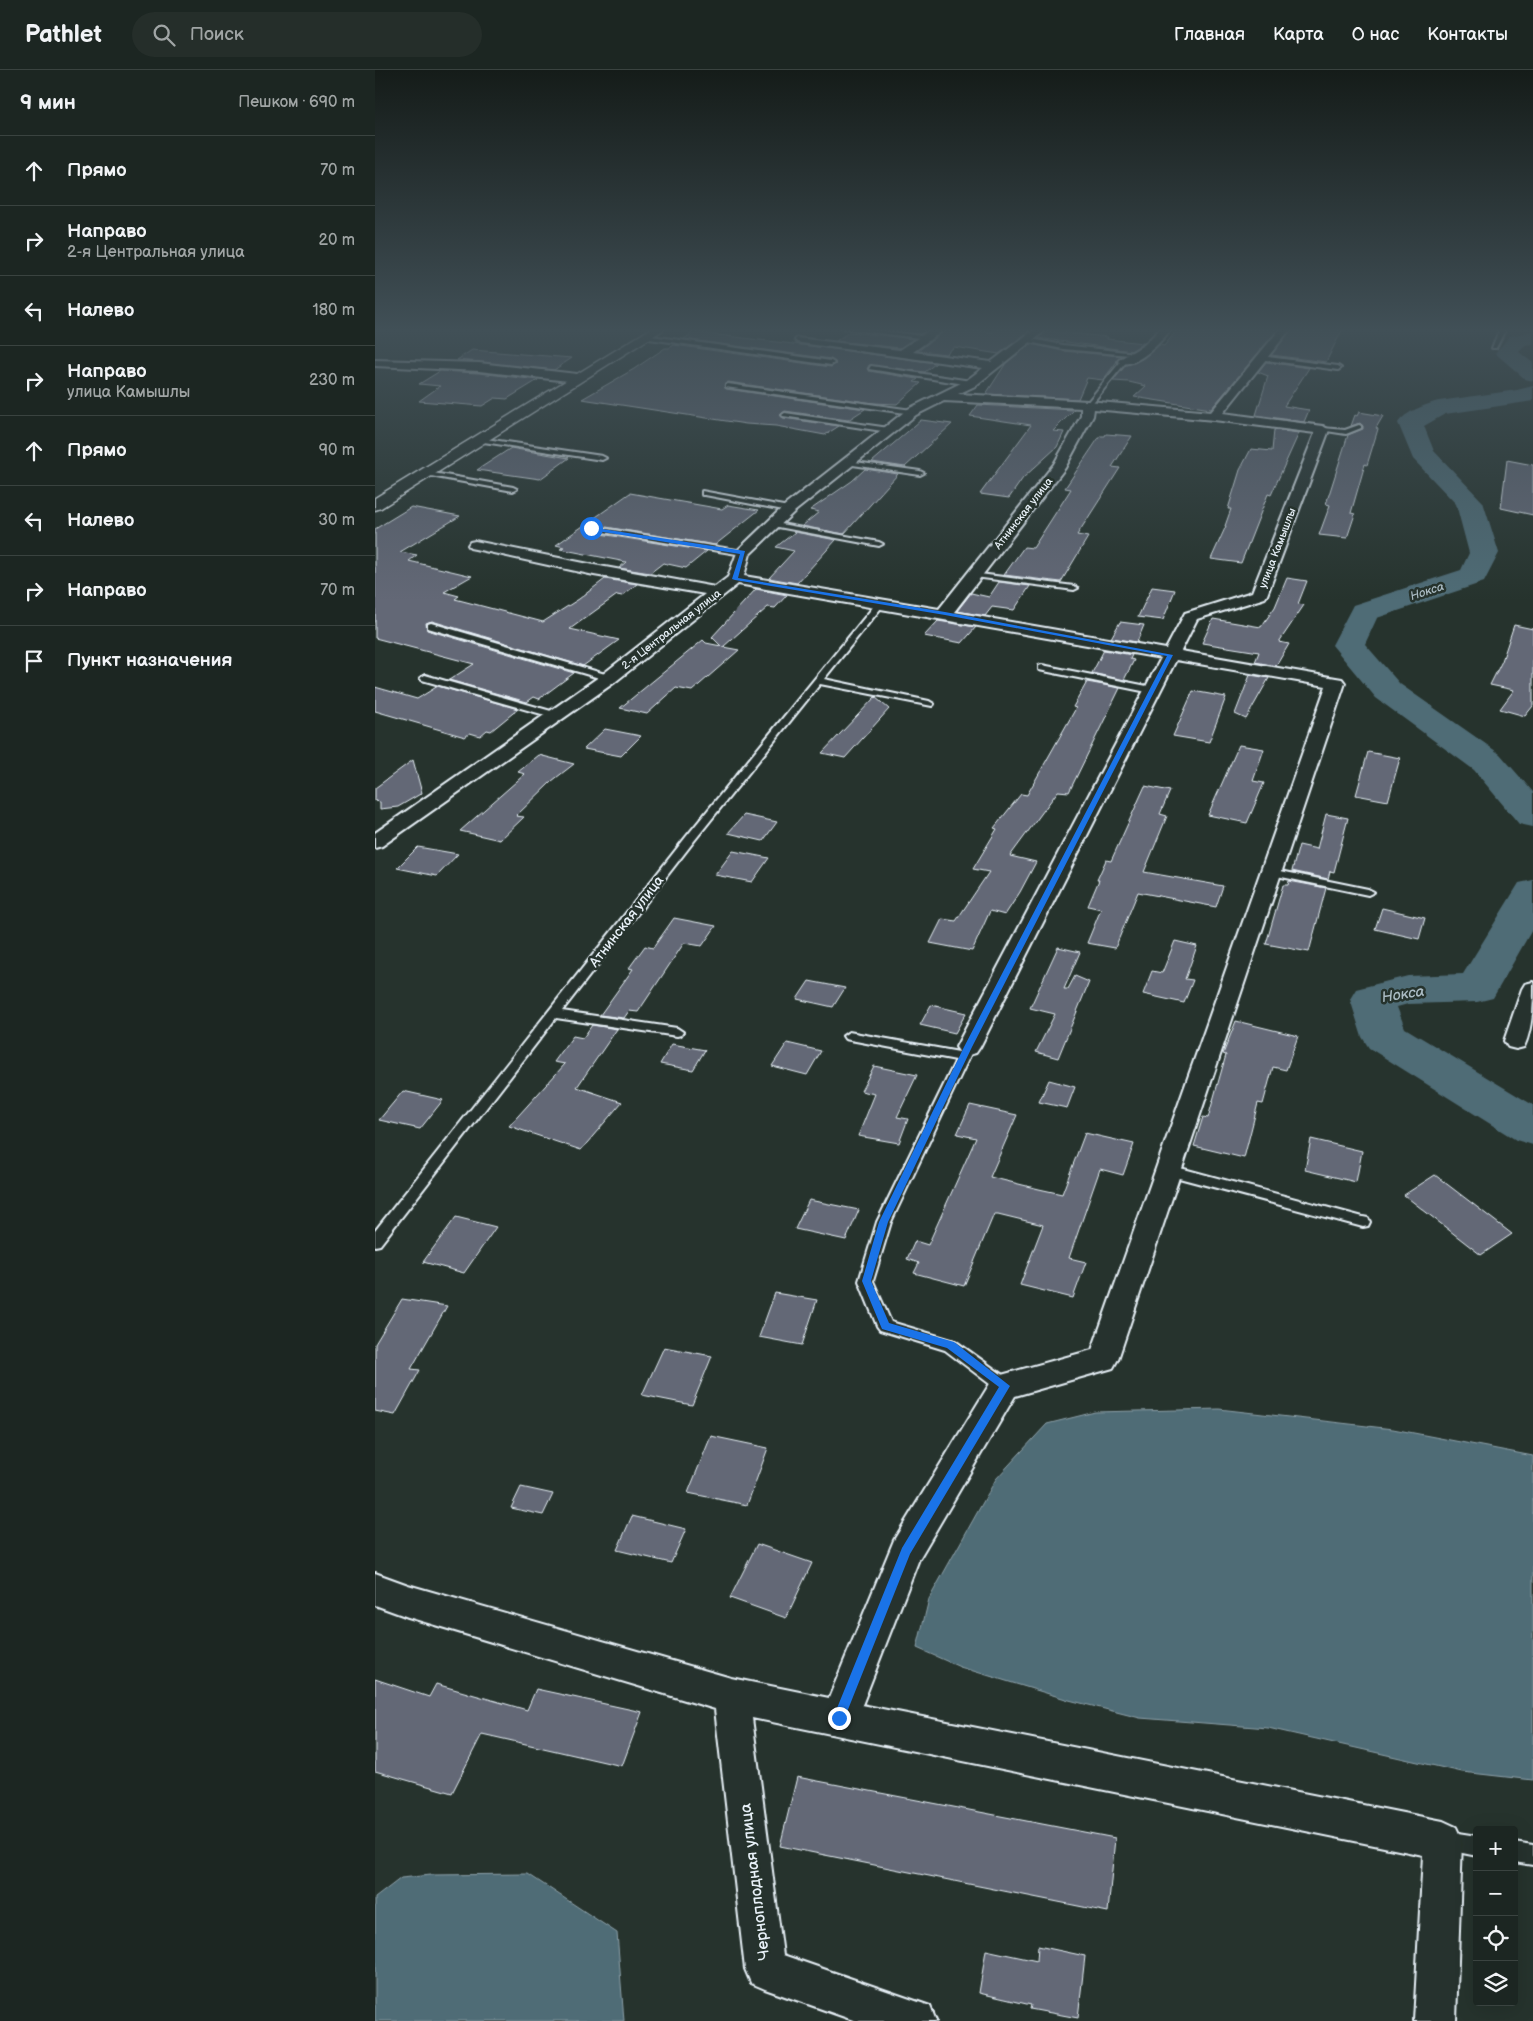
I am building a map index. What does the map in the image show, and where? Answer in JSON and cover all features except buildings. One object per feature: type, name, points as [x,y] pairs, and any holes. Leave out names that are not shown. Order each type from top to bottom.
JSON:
[{"type":"street","points":[[375,505],[512,419]]},
{"type":"street","points":[[743,552],[789,509],[903,419]]},
{"type":"street","name":"Атнинская улица","points":[[945,614],[1060,465],[1085,419]]},
{"type":"street","points":[[1239,419],[1323,430]]},
{"type":"street","name":"улица Камышлы","points":[[965,1052],[1191,616],[1259,595],[1323,430]]},
{"type":"street","points":[[475,545],[594,570],[718,592]]},
{"type":"street","name":"2-я Центральная улица","points":[[375,842],[609,678],[735,579],[743,552]]},
{"type":"street","points":[[735,579],[1336,683],[1103,1359],[1005,1386],[906,1551],[839,1718]]},
{"type":"street","points":[[1516,1040],[1533,990]]},
{"type":"street","points":[[375,1589],[408,1601],[731,1696],[1460,1843],[1435,2021]]},
{"type":"street","name":"Черноплодная улица","points":[[731,1696],[765,1969],[915,2021]]},
{"type":"lane","points":[[813,419],[889,430]]},
{"type":"lane","points":[[1323,430],[1346,432],[1359,427]]},
{"type":"lane","points":[[479,440],[602,458]]},
{"type":"lane","points":[[848,463],[920,473]]},
{"type":"lane","points":[[425,473],[513,489]]},
{"type":"lane","points":[[705,493],[789,509]]},
{"type":"lane","points":[[773,524],[879,544]]},
{"type":"lane","points":[[591,528],[743,552]]},
{"type":"lane","points":[[975,575],[1073,588]]},
{"type":"lane","name":"Атнинская улица","points":[[375,1241],[690,840],[881,603]]},
{"type":"lane","points":[[431,626],[609,678]]},
{"type":"lane","points":[[1042,668],[1152,690]]},
{"type":"lane","points":[[425,678],[555,715]]},
{"type":"lane","points":[[819,681],[929,704]]},
{"type":"lane","points":[[1271,872],[1368,892]]},
{"type":"lane","points":[[553,1014],[677,1032]]},
{"type":"lane","points":[[849,1036],[965,1052],[884,1222],[866,1281],[885,1326],[951,1345],[1005,1386]]},
{"type":"lane","points":[[1169,1170],[1363,1222]]},
{"type":"lane","points":[[1518,1853],[1533,1855]]},
{"type":"water","points":[[1219,1409],[1393,1429],[1533,1456],[1533,1780],[1462,1772],[1268,1728],[1140,1718],[1069,1700],[960,1667],[917,1648],[929,1599],[996,1479],[1047,1424],[1095,1412]]},
{"type":"water","points":[[528,1874],[617,1933],[624,2021],[375,2021],[375,1898],[401,1878],[431,1875]]},
{"type":"waterway","name":"Нокса","points":[[1418,419],[1410,423],[1422,454],[1469,502],[1484,553],[1473,576],[1364,612],[1348,645],[1388,691],[1487,762],[1533,816]]},
{"type":"waterway","name":"Нокса","points":[[1533,892],[1477,988],[1408,990],[1372,999],[1385,1037],[1533,1128]]},
{"type":"route","points":[[591,528],[743,552],[735,579],[945,614],[1170,655],[968,1047],[884,1222],[866,1281],[885,1326],[951,1345],[1005,1386],[906,1551],[839,1718]]}]
